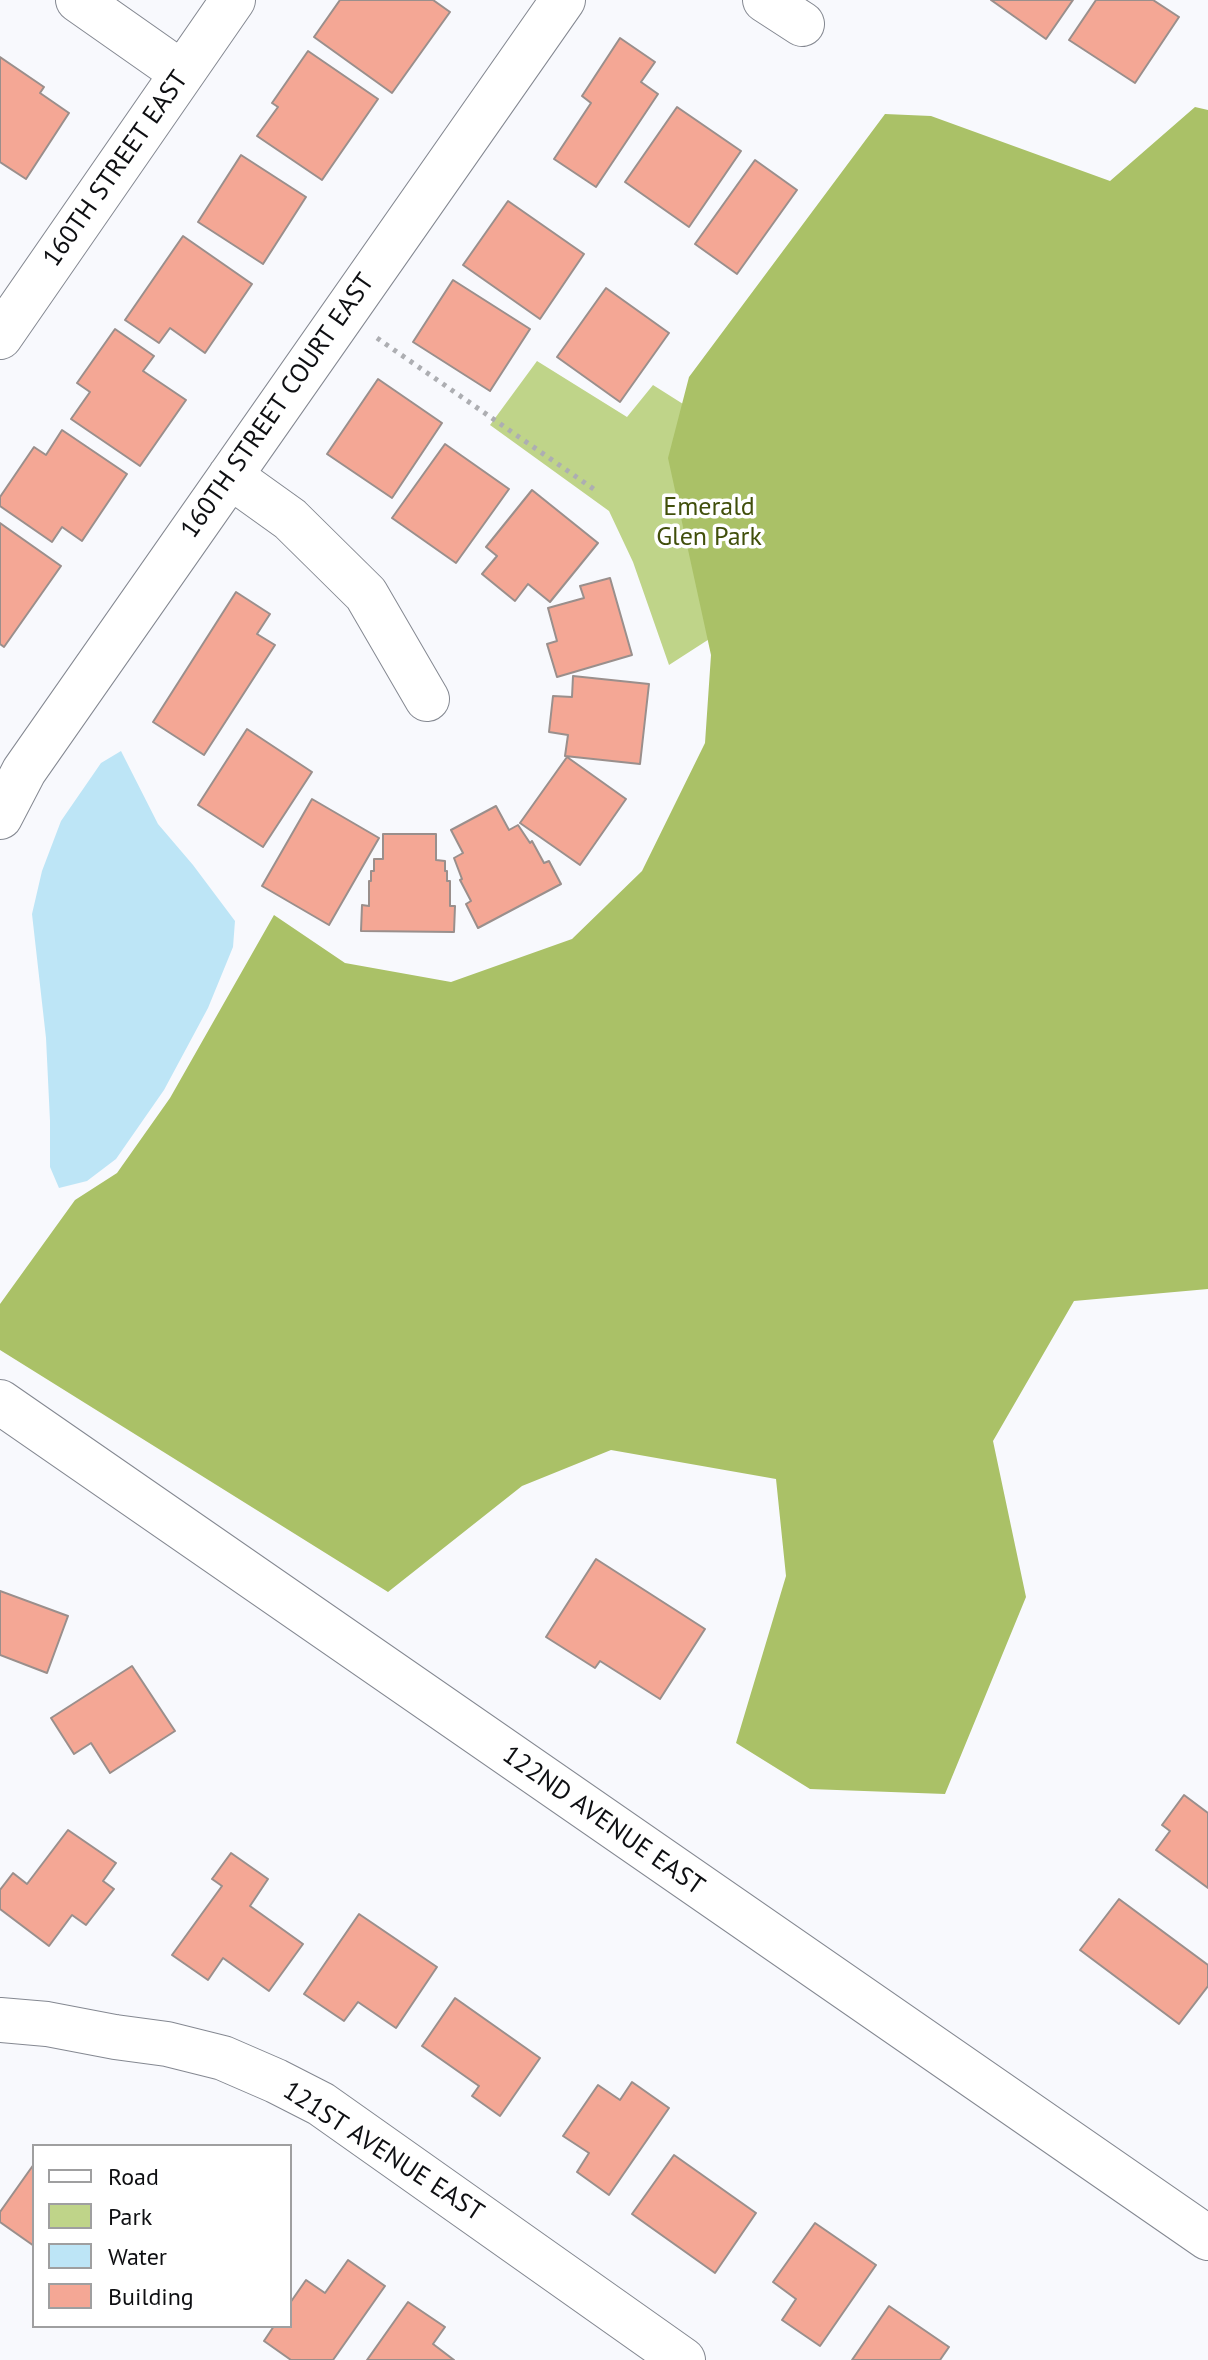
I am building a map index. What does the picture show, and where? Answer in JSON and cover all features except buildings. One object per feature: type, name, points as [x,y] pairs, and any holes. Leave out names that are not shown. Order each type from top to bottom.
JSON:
[{"type":"street","points":[[78,0],[182,73]]},
{"type":"street","name":"160TH STREET EAST","points":[[0,337],[233,0]]},
{"type":"street","name":"160TH STREET COURT EAST","points":[[0,817],[24,771],[563,0]]},
{"type":"street","points":[[765,0],[802,24]]},
{"type":"street","points":[[230,476],[290,519],[366,594],[427,699]]},
{"type":"street","name":"122ND AVENUE EAST","points":[[0,1402],[1208,2238]]},
{"type":"street","name":"121ST AVENUE EAST","points":[[0,2020],[47,2024],[167,2044],[223,2058],[276,2081],[321,2104],[683,2360]]},
{"type":"path","points":[[343,315],[598,492]]},
{"type":"green space","points":[[1195,107],[1208,110],[1208,1289],[1074,1301],[993,1441],[1026,1597],[945,1794],[810,1789],[736,1743],[786,1576],[776,1479],[611,1450],[522,1486],[388,1592],[0,1350],[0,1304],[75,1200],[117,1173],[170,1098],[274,915],[345,963],[451,982],[572,939],[642,871],[705,743],[711,655],[668,458],[689,377],[885,114],[931,116],[1110,181]]},
{"type":"green space","name":"Emerald Glen Park","points":[[537,361],[627,417],[653,385],[838,502],[745,616],[669,665],[633,562],[609,511],[490,425]]},
{"type":"water","points":[[121,751],[158,824],[235,921],[233,947],[208,1008],[164,1090],[116,1159],[87,1181],[59,1188],[50,1167],[46,1038],[32,914],[42,871],[61,821],[101,763]]}]
